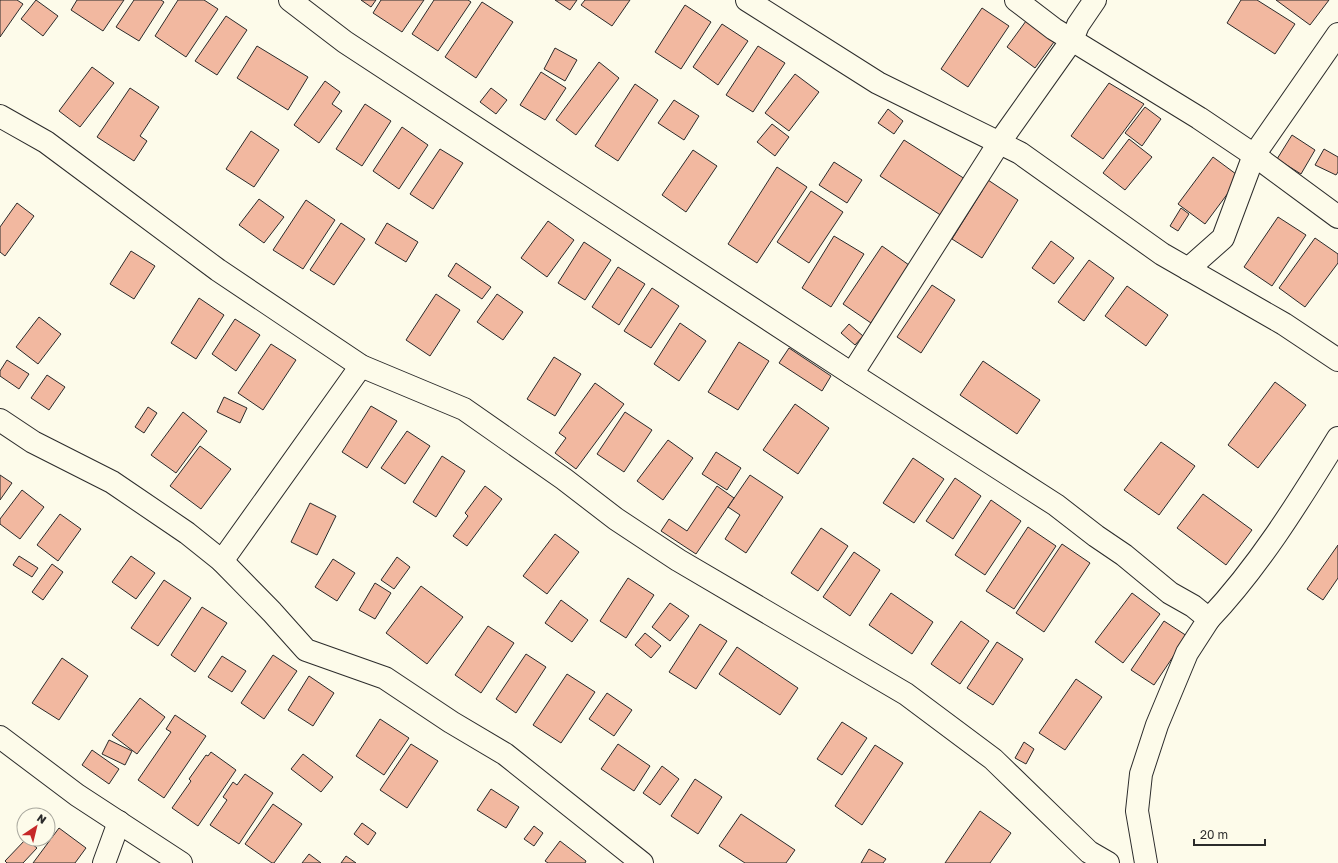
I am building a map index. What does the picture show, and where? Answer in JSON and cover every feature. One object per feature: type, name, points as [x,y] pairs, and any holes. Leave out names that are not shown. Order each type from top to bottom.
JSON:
[{"type":"street","points":[[290,0],[346,42],[852,374],[1056,505],[1096,536],[1124,555],[1170,593],[1193,606],[1209,619]]},
{"type":"street","points":[[747,0],[878,83],[1020,153],[1162,254],[1284,324],[1338,360]]},
{"type":"street","points":[[1016,0],[1054,29],[1199,118],[1254,155],[1338,217]]},
{"type":"street","points":[[852,374],[999,143],[1072,40],[1078,25],[1095,0]]},
{"type":"street","points":[[1188,269],[1223,238],[1254,155],[1338,34]]},
{"type":"street","points":[[0,116],[46,142],[218,270],[361,366],[464,410],[564,479],[616,519],[678,560],[906,694],[992,759],[1089,852],[1108,863]]},
{"type":"street","points":[[222,561],[361,366]]},
{"type":"street","points":[[0,420],[33,442],[112,482],[187,533],[222,561],[272,612],[306,650],[385,678],[451,722],[505,754],[642,863]]},
{"type":"street","points":[[1146,863],[1137,811],[1141,774],[1157,726],[1187,653],[1209,619],[1225,602],[1285,522],[1338,438]]},
{"type":"street","points":[[0,738],[77,795],[181,863]]},
{"type":"street","points":[[104,863],[119,822]]},
{"type":"building","points":[[0,0],[17,0],[23,4],[0,37]]},
{"type":"building","points":[[36,0],[58,16],[43,36],[21,19]]},
{"type":"building","points":[[77,0],[124,0],[103,31],[71,10]]},
{"type":"building","points":[[134,0],[161,0],[164,2],[139,41],[116,27]]},
{"type":"building","points":[[178,0],[204,0],[218,9],[186,57],[155,36]]},
{"type":"building","points":[[361,0],[376,0],[371,7]]},
{"type":"building","points":[[381,0],[424,0],[402,32],[373,13]]},
{"type":"building","points":[[434,0],[468,0],[471,2],[438,51],[412,34]]},
{"type":"building","points":[[555,0],[577,0],[570,10]]},
{"type":"building","points":[[585,0],[630,0],[612,26],[581,5]]},
{"type":"building","points":[[1241,0],[1257,0],[1295,24],[1275,54],[1227,23]]},
{"type":"building","points":[[1276,0],[1329,0],[1310,25]]},
{"type":"building","points":[[482,2],[513,22],[476,78],[445,57]]},
{"type":"building","points":[[685,5],[711,22],[681,69],[655,52]]},
{"type":"building","points":[[982,8],[1009,26],[968,87],[941,69]]},
{"type":"building","points":[[226,16],[247,30],[217,75],[195,61]]},
{"type":"building","points":[[1026,21],[1054,42],[1035,68],[1007,47]]},
{"type":"building","points":[[722,24],[748,41],[718,85],[693,67]]},
{"type":"building","points":[[257,46],[308,77],[288,110],[237,78]]},
{"type":"building","points":[[758,46],[785,63],[753,112],[726,95]]},
{"type":"building","points":[[555,48],[577,60],[565,81],[544,69]]},
{"type":"building","points":[[599,62],[619,78],[576,135],[556,120]]},
{"type":"building","points":[[92,67],[114,83],[80,127],[59,111]]},
{"type":"building","points":[[541,72],[566,88],[545,120],[520,105]]},
{"type":"building","points":[[795,74],[819,92],[789,131],[765,113]]},
{"type":"building","points":[[325,81],[340,92],[332,104],[342,111],[319,143],[294,125]]},
{"type":"building","points":[[1109,83],[1144,104],[1103,159],[1071,136]]},
{"type":"building","points":[[635,84],[658,100],[618,161],[595,146]]},
{"type":"building","points":[[130,88],[159,107],[140,136],[147,141],[134,161],[97,137]]},
{"type":"building","points":[[491,88],[507,100],[496,114],[480,102]]},
{"type":"building","points":[[674,100],[699,116],[684,140],[658,123]]},
{"type":"building","points":[[365,104],[391,121],[362,166],[336,149]]},
{"type":"building","points":[[1145,107],[1161,119],[1142,146],[1125,133]]},
{"type":"building","points":[[888,109],[903,121],[894,134],[878,123]]},
{"type":"building","points":[[772,124],[789,137],[775,156],[757,142]]},
{"type":"building","points":[[402,127],[428,145],[399,189],[373,171]]},
{"type":"building","points":[[251,131],[279,150],[254,187],[226,169]]},
{"type":"building","points":[[1292,135],[1315,150],[1301,174],[1277,159]]},
{"type":"building","points":[[1129,139],[1152,157],[1125,190],[1103,173]]},
{"type":"building","points":[[904,140],[965,179],[942,216],[880,176]]},
{"type":"building","points":[[440,149],[463,163],[433,209],[410,194]]},
{"type":"building","points":[[1324,149],[1338,157],[1338,172],[1336,175],[1315,165]]},
{"type":"building","points":[[693,150],[717,166],[686,212],[662,195]]},
{"type":"building","points":[[1213,157],[1240,177],[1205,224],[1178,204]]},
{"type":"building","points":[[834,162],[862,180],[847,203],[819,185]]},
{"type":"building","points":[[777,167],[807,187],[757,263],[728,244]]},
{"type":"building","points":[[985,178],[1018,200],[982,258],[952,239],[982,191],[979,189]]},
{"type":"building","points":[[811,191],[843,212],[809,263],[777,242]]},
{"type":"building","points":[[259,199],[284,217],[264,243],[239,225]]},
{"type":"building","points":[[306,200],[335,220],[303,269],[273,250]]},
{"type":"building","points":[[17,203],[34,216],[5,256],[0,252],[0,227]]},
{"type":"building","points":[[1181,208],[1189,214],[1178,231],[1170,226]]},
{"type":"building","points":[[1278,217],[1306,235],[1272,286],[1244,267]]},
{"type":"building","points":[[548,221],[574,240],[547,277],[521,258]]},
{"type":"building","points":[[341,223],[365,239],[334,285],[310,270]]},
{"type":"building","points":[[387,223],[418,242],[406,262],[375,243]]},
{"type":"building","points":[[834,236],[864,254],[831,307],[802,288]]},
{"type":"building","points":[[1315,238],[1338,254],[1338,263],[1305,307],[1279,288]]},
{"type":"building","points":[[1051,241],[1074,258],[1054,284],[1032,268]]},
{"type":"building","points":[[584,242],[611,260],[585,300],[558,283]]},
{"type":"building","points":[[882,246],[909,265],[871,323],[843,304]]},
{"type":"building","points":[[131,251],[155,266],[134,299],[110,284]]},
{"type":"building","points":[[1089,260],[1114,278],[1084,321],[1058,302]]},
{"type":"building","points":[[456,263],[491,287],[482,299],[448,276]]},
{"type":"building","points":[[618,267],[645,284],[619,325],[592,307]]},
{"type":"building","points":[[932,285],[955,300],[921,353],[897,337]]},
{"type":"building","points":[[1127,286],[1168,315],[1146,346],[1105,316]]},
{"type":"building","points":[[652,288],[679,306],[651,348],[624,331]]},
{"type":"building","points":[[436,294],[460,310],[430,356],[406,340]]},
{"type":"building","points":[[497,294],[523,312],[503,340],[477,322]]},
{"type":"building","points":[[199,298],[224,315],[196,359],[171,343]]},
{"type":"building","points":[[39,317],[61,334],[38,364],[16,347]]},
{"type":"building","points":[[235,319],[260,335],[236,371],[212,354]]},
{"type":"building","points":[[680,323],[706,341],[679,381],[654,364]]},
{"type":"building","points":[[849,324],[863,336],[855,345],[841,333]]},
{"type":"building","points":[[739,342],[769,361],[738,410],[708,392]]},
{"type":"building","points":[[271,344],[296,360],[263,410],[238,393]]},
{"type":"building","points":[[789,348],[831,376],[822,391],[779,363]]},
{"type":"building","points":[[554,357],[581,374],[555,416],[527,399]]},
{"type":"building","points":[[7,360],[29,374],[19,389],[0,376],[0,371]]},
{"type":"building","points":[[983,361],[1040,400],[1017,434],[960,395]]},
{"type":"building","points":[[47,375],[65,387],[49,410],[31,398]]},
{"type":"building","points":[[1275,382],[1306,405],[1258,468],[1228,445]]},
{"type":"building","points":[[595,383],[624,404],[576,469],[555,453],[566,438],[559,433]]},
{"type":"building","points":[[224,397],[247,408],[240,423],[217,412]]},
{"type":"building","points":[[795,404],[829,428],[798,474],[763,450]]},
{"type":"building","points":[[371,406],[397,421],[367,468],[342,452]]},
{"type":"building","points":[[148,407],[157,413],[144,433],[135,427]]},
{"type":"building","points":[[183,412],[207,431],[176,473],[151,455]]},
{"type":"building","points":[[625,412],[652,430],[624,472],[597,454]]},
{"type":"building","points":[[407,431],[430,446],[405,484],[381,468]]},
{"type":"building","points":[[668,440],[693,458],[663,500],[637,481]]},
{"type":"building","points":[[1161,442],[1195,466],[1159,515],[1124,490]]},
{"type":"building","points":[[200,446],[231,469],[201,509],[170,486]]},
{"type":"building","points":[[716,452],[741,468],[727,490],[702,474]]},
{"type":"building","points":[[442,456],[465,471],[436,517],[413,502]]},
{"type":"building","points":[[913,458],[944,479],[914,523],[883,503]]},
{"type":"building","points":[[0,475],[12,483],[0,500]]},
{"type":"building","points":[[750,475],[783,497],[746,553],[725,539],[740,515],[728,507]]},
{"type":"building","points":[[955,478],[981,496],[953,539],[926,521]]},
{"type":"building","points":[[485,486],[502,499],[467,546],[453,536],[468,516],[465,513]]},
{"type":"building","points":[[717,486],[734,498],[696,554],[661,531],[669,519],[687,531]]},
{"type":"building","points":[[22,490],[44,507],[20,539],[0,524],[0,519]]},
{"type":"building","points":[[1203,494],[1252,530],[1226,565],[1177,528]]},
{"type":"building","points":[[991,500],[1021,521],[985,575],[955,555]]},
{"type":"building","points":[[310,503],[336,516],[317,555],[291,542]]},
{"type":"building","points":[[60,514],[81,529],[58,561],[37,545]]},
{"type":"building","points":[[1028,527],[1056,546],[1014,609],[986,591]]},
{"type":"building","points":[[821,528],[848,546],[818,591],[791,573]]},
{"type":"building","points":[[555,534],[579,552],[547,594],[523,576]]},
{"type":"building","points":[[1062,544],[1090,563],[1044,632],[1016,613]]},
{"type":"building","points":[[1338,545],[1338,578],[1323,600],[1307,589]]},
{"type":"building","points":[[854,552],[880,570],[850,616],[823,597]]},
{"type":"building","points":[[19,556],[38,568],[32,577],[13,565]]},
{"type":"building","points":[[131,556],[155,573],[136,599],[112,582]]},
{"type":"building","points":[[397,557],[410,567],[394,589],[381,580]]},
{"type":"building","points":[[333,559],[355,573],[337,601],[315,587]]},
{"type":"building","points":[[52,564],[63,572],[43,600],[32,592]]},
{"type":"building","points":[[628,578],[654,595],[626,638],[600,621]]},
{"type":"building","points":[[164,580],[191,598],[158,646],[131,628]]},
{"type":"building","points":[[375,583],[391,593],[375,619],[359,610]]},
{"type":"building","points":[[421,586],[463,617],[427,664],[386,633]]},
{"type":"building","points":[[891,593],[933,622],[912,654],[869,625]]},
{"type":"building","points":[[1132,593],[1160,614],[1123,663],[1095,642]]},
{"type":"building","points":[[561,600],[588,620],[572,642],[545,623]]},
{"type":"building","points":[[670,603],[689,616],[670,641],[652,627]]},
{"type":"building","points":[[202,607],[227,623],[195,672],[171,655]]},
{"type":"building","points":[[961,621],[989,641],[960,684],[931,664]]},
{"type":"building","points":[[1164,621],[1187,636],[1154,685],[1131,670]]},
{"type":"building","points":[[700,624],[727,641],[696,689],[669,672]]},
{"type":"building","points":[[488,626],[514,643],[481,693],[455,675]]},
{"type":"building","points":[[645,633],[661,646],[651,658],[635,645]]},
{"type":"building","points":[[997,642],[1023,659],[993,705],[967,688]]},
{"type":"building","points":[[737,647],[798,688],[780,715],[719,674]]},
{"type":"building","points":[[526,654],[546,667],[516,713],[496,699]]},
{"type":"building","points":[[273,655],[297,671],[264,719],[241,703]]},
{"type":"building","points":[[222,656],[246,671],[232,692],[208,677]]},
{"type":"building","points":[[62,658],[88,676],[59,720],[32,703]]},
{"type":"building","points":[[567,674],[595,692],[561,743],[533,725]]},
{"type":"building","points":[[309,676],[334,693],[313,726],[288,710]]},
{"type":"building","points":[[1076,679],[1102,697],[1065,750],[1039,733]]},
{"type":"building","points":[[607,693],[632,710],[614,736],[589,719]]},
{"type":"building","points":[[140,698],[165,717],[137,754],[112,735]]},
{"type":"building","points":[[175,715],[206,736],[164,798],[138,780],[171,732],[166,729]]},
{"type":"building","points":[[380,719],[409,738],[384,775],[356,756]]},
{"type":"building","points":[[842,722],[867,738],[842,775],[817,759]]},
{"type":"building","points":[[109,740],[132,751],[125,765],[102,754]]},
{"type":"building","points":[[1024,742],[1034,749],[1026,764],[1015,758]]},
{"type":"building","points":[[411,744],[438,761],[407,808],[380,790]]},
{"type":"building","points":[[618,744],[650,766],[634,791],[601,769]]},
{"type":"building","points":[[875,745],[903,763],[862,825],[835,806]]},
{"type":"building","points":[[92,750],[119,769],[109,784],[82,765]]},
{"type":"building","points":[[211,752],[236,770],[198,826],[172,808],[191,781],[189,779],[206,755],[208,756]]},
{"type":"building","points":[[303,754],[333,777],[321,792],[291,769]]},
{"type":"building","points":[[662,766],[679,779],[660,805],[643,793]]},
{"type":"building","points":[[245,774],[273,793],[239,844],[210,825],[227,800],[223,797],[233,782],[237,785]]},
{"type":"building","points":[[695,779],[722,797],[698,834],[671,816]]},
{"type":"building","points":[[491,789],[519,807],[506,828],[477,810]]},
{"type":"building","points":[[273,804],[302,824],[274,863],[272,863],[245,844]]},
{"type":"building","points":[[980,811],[1011,833],[990,863],[945,863]]},
{"type":"building","points":[[741,814],[795,850],[786,863],[745,863],[719,846]]},
{"type":"building","points":[[362,823],[376,833],[368,845],[354,834]]},
{"type":"building","points":[[534,826],[543,833],[534,846],[524,839]]},
{"type":"building","points":[[59,828],[86,848],[75,863],[33,863],[45,847],[56,847],[56,832]]},
{"type":"building","points":[[560,841],[586,861],[585,863],[548,863],[545,861]]},
{"type":"building","points":[[18,847],[37,848],[23,863],[7,863],[5,861]]},
{"type":"building","points":[[869,849],[886,859],[883,863],[861,863]]},
{"type":"building","points":[[309,854],[321,863],[302,863]]},
{"type":"building","points":[[346,856],[356,863],[341,863]]}]
